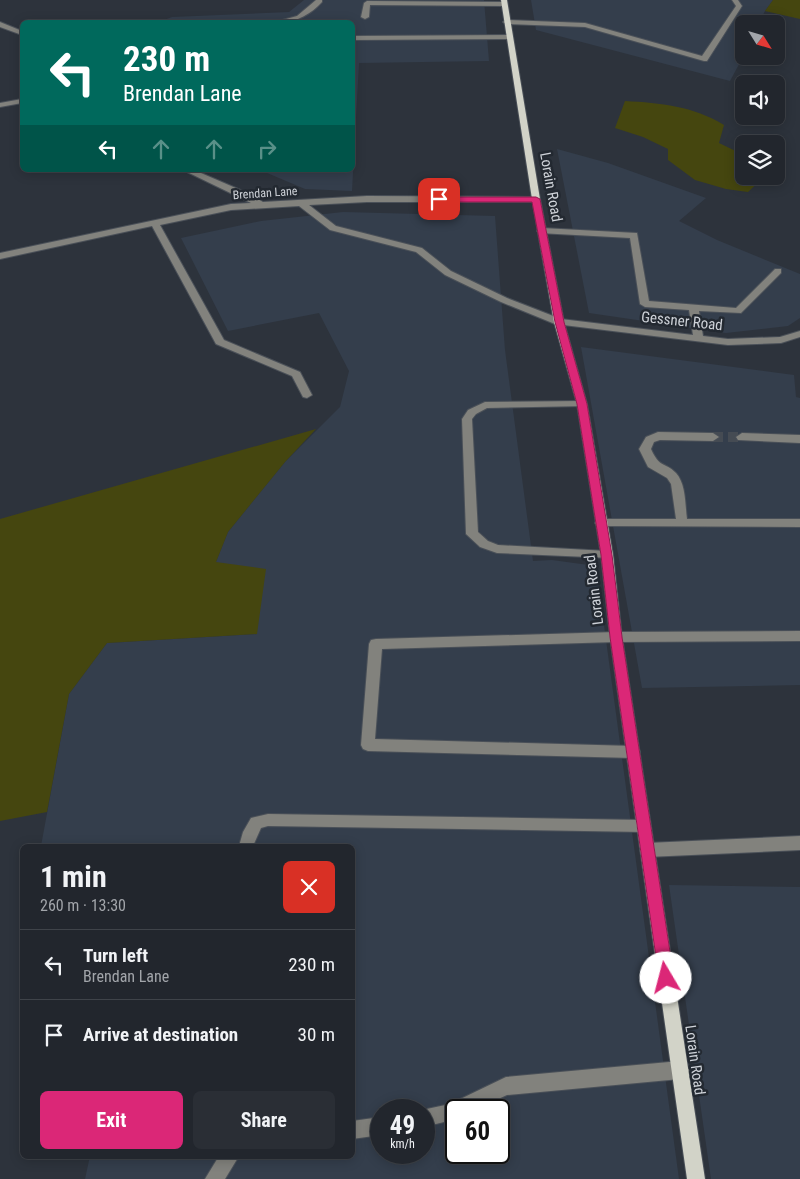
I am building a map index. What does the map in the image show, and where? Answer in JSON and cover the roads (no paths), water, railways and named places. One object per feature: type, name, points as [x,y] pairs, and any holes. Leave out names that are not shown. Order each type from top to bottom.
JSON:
[{"type":"main road","name":"Lorain Road","points":[[504,2],[536,199],[560,322],[582,404],[607,555],[616,637],[696,1179]]},
{"type":"street","points":[[287,20],[299,17],[320,0]]},
{"type":"street","points":[[507,22],[585,25],[704,59],[739,6],[735,0]]},
{"type":"street","points":[[365,17],[367,3],[504,2]]},
{"type":"street","points":[[0,24],[20,32]]},
{"type":"street","points":[[355,38],[509,36]]},
{"type":"street","points":[[0,105],[20,101]]},
{"type":"street","points":[[192,172],[242,194],[261,205]]},
{"type":"street","name":"Brendan Lane","points":[[0,256],[231,207],[367,199],[536,199]]},
{"type":"street","name":"Gessner Road","points":[[301,203],[334,228],[419,250],[448,273],[504,300],[560,322],[728,342],[781,340],[800,334]]},
{"type":"street","points":[[155,224],[220,342],[296,374],[307,395]]},
{"type":"street","points":[[542,231],[634,235],[645,304],[738,311],[778,271]]},
{"type":"street","points":[[694,308],[698,338]]},
{"type":"street","points":[[582,404],[485,405],[472,412],[467,420],[472,534],[484,544],[497,549],[607,555]]},
{"type":"street","points":[[682,523],[677,484],[671,475],[652,464],[646,449],[650,440],[658,436],[714,437]]},
{"type":"street","points":[[742,438],[800,440]]},
{"type":"street","points":[[601,523],[800,523]]},
{"type":"street","points":[[633,752],[368,744],[376,644],[616,637],[800,636]]},
{"type":"street","points":[[247,844],[250,832],[256,822],[268,820],[644,826]]},
{"type":"street","points":[[647,850],[800,843]]},
{"type":"street","points":[[435,1116],[451,1112],[506,1086],[680,1070]]},
{"type":"street","points":[[355,1130],[370,1128]]},
{"type":"street","points":[[214,1179],[228,1159]]},
{"type":"tunnel","points":[[713,437],[742,437]]}]
